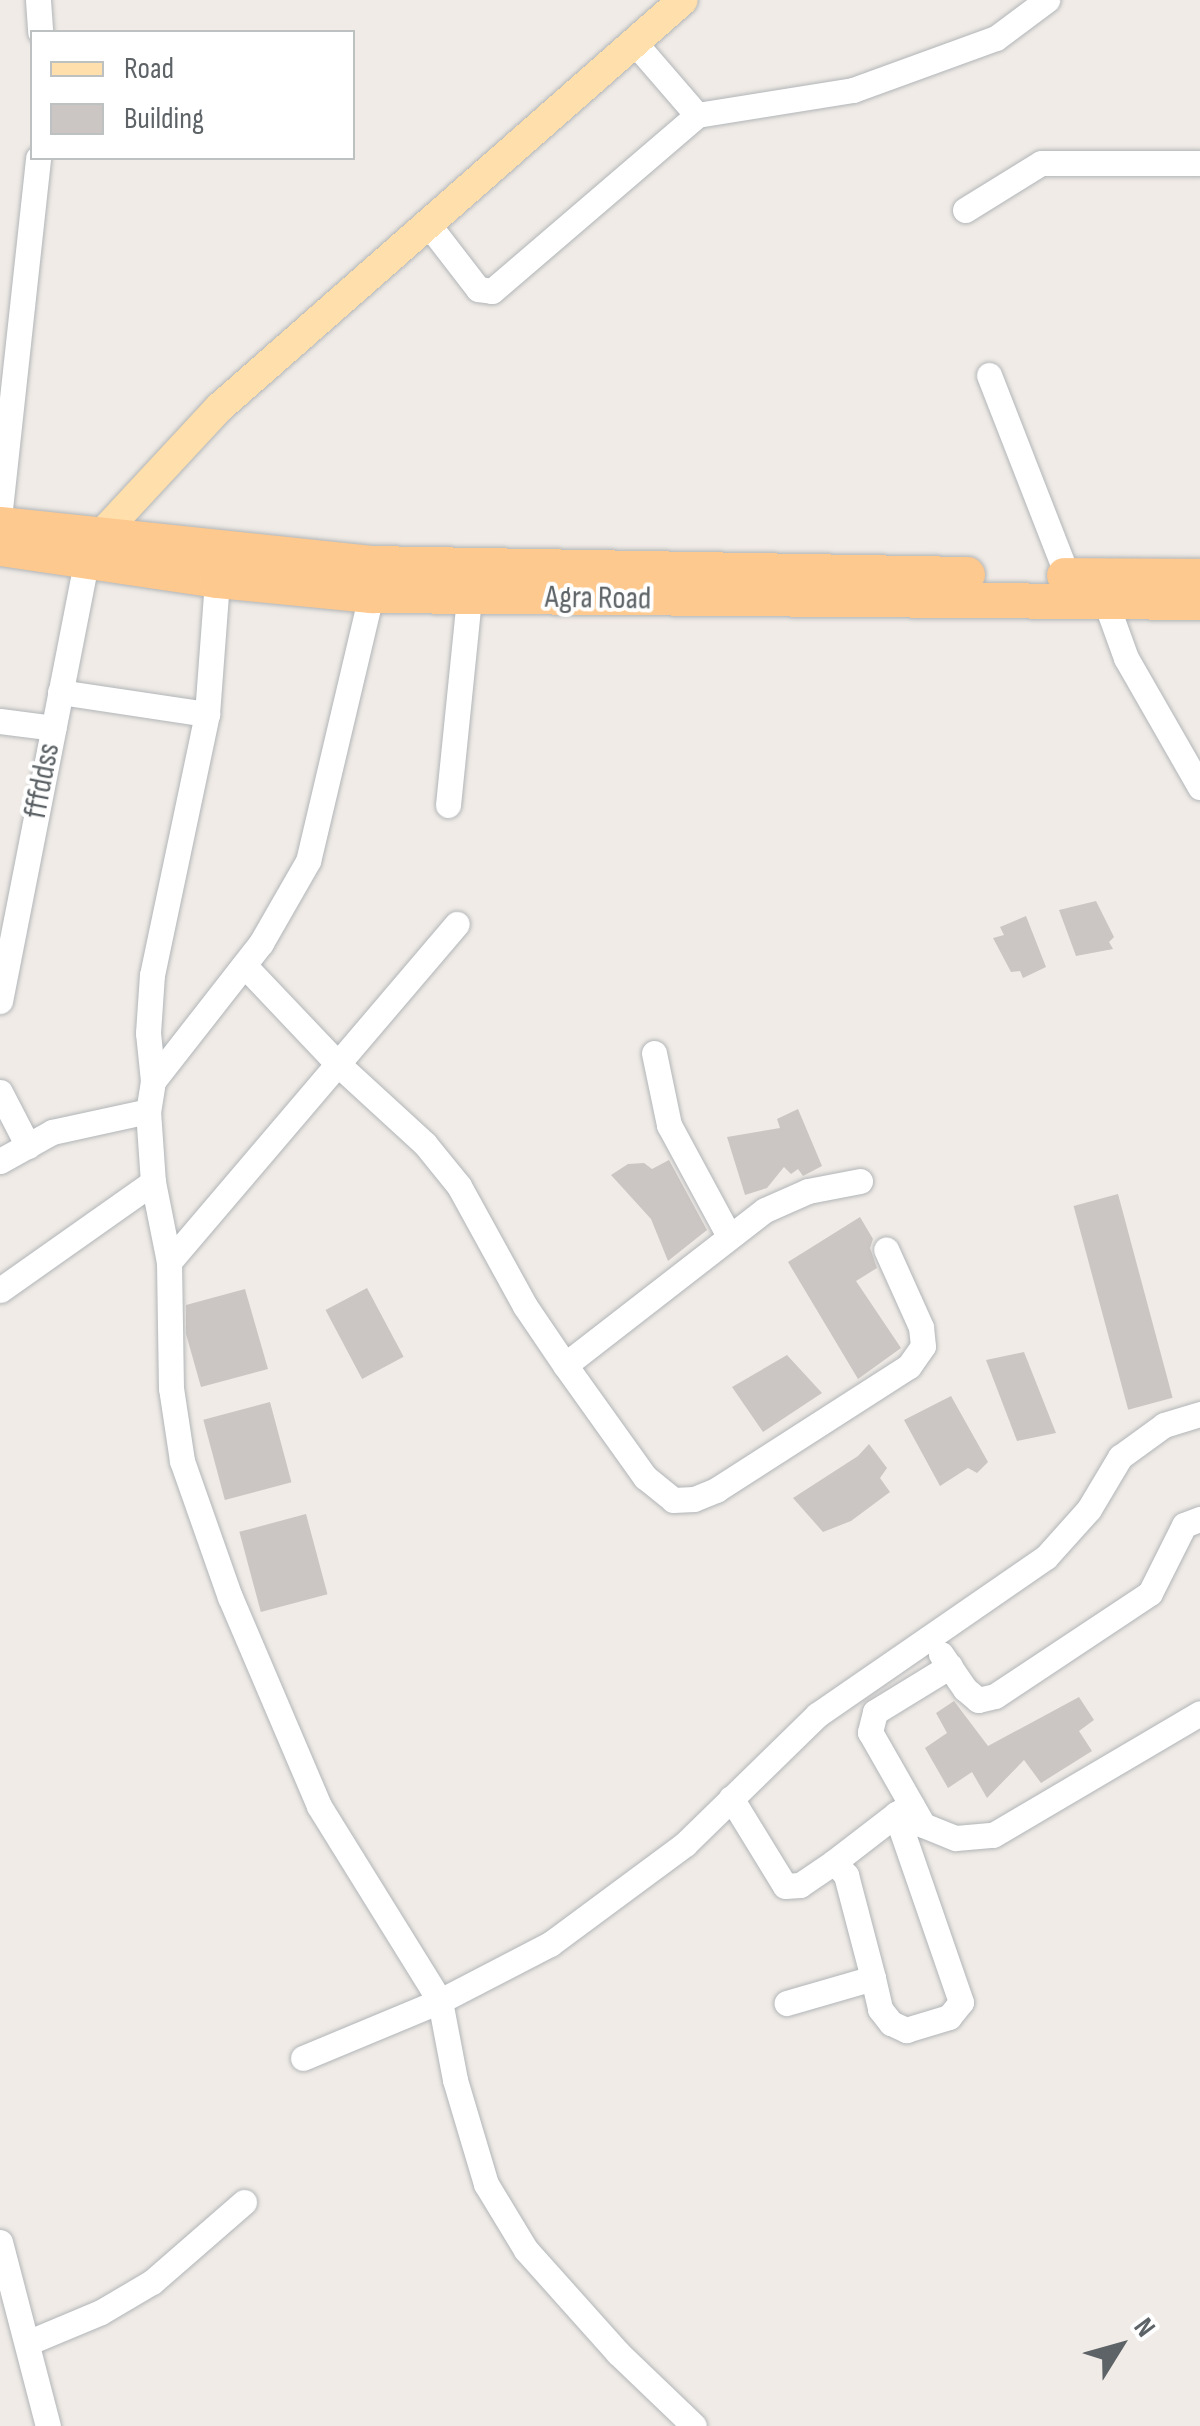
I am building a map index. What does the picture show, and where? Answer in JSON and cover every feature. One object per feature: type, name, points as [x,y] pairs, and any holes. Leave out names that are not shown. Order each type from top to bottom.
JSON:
[{"type":"highway","points":[[0,524],[93,549]]},
{"type":"highway","name":"Agra Road","points":[[0,548],[93,549],[371,579],[469,597],[1200,602]]},
{"type":"highway","name":"Agra Road","points":[[93,549],[217,580],[1200,576]]},
{"type":"main road","points":[[93,549],[220,407],[683,0]]},
{"type":"street","points":[[38,0],[40,30]]},
{"type":"street","points":[[428,224],[478,289],[492,291],[697,116],[852,90],[996,38],[1046,0]]},
{"type":"street","points":[[634,42],[697,116]]},
{"type":"street","points":[[0,509],[38,160]]},
{"type":"street","points":[[964,210],[1041,163],[1200,163]]},
{"type":"street","points":[[989,375],[1067,575]]},
{"type":"street","name":"fffddss","points":[[0,1001],[10,903],[93,549]]},
{"type":"street","points":[[153,1082],[244,965],[308,861],[371,579]]},
{"type":"street","points":[[217,580],[207,714],[152,976],[148,1034],[153,1082],[148,1111],[152,1182],[169,1262],[171,1388],[182,1461],[230,1597],[318,1806],[440,2002],[455,2080],[486,2184],[526,2250],[618,2354],[694,2426]]},
{"type":"street","points":[[448,805],[469,597]]},
{"type":"street","points":[[1105,600],[1126,658],[1200,787]]},
{"type":"street","points":[[60,692],[207,714]]},
{"type":"street","points":[[0,722],[54,728]]},
{"type":"street","points":[[169,1262],[340,1066],[457,924]]},
{"type":"street","points":[[244,965],[340,1066],[425,1144],[459,1186],[525,1306],[565,1365],[645,1477],[673,1500],[694,1499],[716,1490],[909,1366],[923,1346],[921,1327],[886,1249]]},
{"type":"street","points":[[654,1054],[669,1125],[729,1236]]},
{"type":"street","points":[[0,1092],[28,1146]]},
{"type":"street","points":[[0,1161],[52,1132],[148,1111]]},
{"type":"street","points":[[565,1365],[765,1210],[808,1191],[860,1180]]},
{"type":"street","points":[[0,1290],[152,1182]]},
{"type":"street","points":[[302,2058],[440,2002],[550,1944],[685,1844],[817,1715],[1046,1557],[1089,1509],[1120,1457],[1164,1425],[1200,1414]]},
{"type":"street","points":[[930,1637],[978,1700],[995,1696],[1150,1594],[1184,1525],[1200,1519]]},
{"type":"street","points":[[834,1862],[846,1875],[880,2009],[892,2023],[906,2030],[949,2017],[961,2002],[904,1810],[870,1732],[875,1712],[950,1666]]},
{"type":"street","points":[[904,1810],[923,1825],[956,1838],[993,1835],[1200,1713]]},
{"type":"street","points":[[732,1798],[784,1886],[800,1885],[904,1810]]},
{"type":"street","points":[[787,2003],[873,1978]]},
{"type":"street","points":[[26,2344],[100,2312],[152,2282],[244,2202]]},
{"type":"street","points":[[0,2242],[48,2426]]},
{"type":"building","points":[[1096,901],[1114,937],[1109,942],[1113,949],[1076,956],[1059,910]]},
{"type":"building","points":[[1026,916],[1046,967],[1023,978],[1020,971],[1011,972],[993,938],[1004,935],[1000,927]]},
{"type":"building","points":[[798,1109],[822,1166],[803,1176],[798,1169],[791,1174],[784,1167],[767,1188],[745,1195],[727,1137],[780,1128],[777,1119]]},
{"type":"building","points":[[669,1160],[707,1230],[668,1261],[651,1219],[611,1175],[628,1164],[644,1163],[652,1169]]},
{"type":"building","points":[[1118,1194],[1173,1398],[1128,1410],[1074,1206]]},
{"type":"building","points":[[860,1217],[873,1239],[870,1248],[877,1268],[856,1281],[901,1348],[858,1379],[788,1262]]},
{"type":"building","points":[[367,1288],[404,1357],[362,1379],[326,1310]]},
{"type":"building","points":[[245,1289],[268,1369],[201,1387],[186,1334],[186,1305]]},
{"type":"building","points":[[1024,1352],[1056,1433],[1017,1441],[986,1360]]},
{"type":"building","points":[[787,1355],[822,1393],[763,1432],[732,1387]]},
{"type":"building","points":[[951,1396],[988,1462],[977,1473],[968,1468],[940,1486],[904,1420]]},
{"type":"building","points":[[270,1402],[291,1482],[225,1500],[203,1420]]},
{"type":"building","points":[[869,1444],[887,1468],[880,1478],[890,1492],[851,1521],[823,1532],[793,1498],[858,1456]]},
{"type":"building","points":[[306,1514],[327,1594],[261,1612],[239,1532]]},
{"type":"building","points":[[1079,1697],[1094,1720],[1079,1731],[1092,1751],[1041,1783],[1024,1760],[987,1798],[972,1772],[948,1788],[925,1748],[947,1733],[936,1713],[954,1701],[988,1746]]}]
